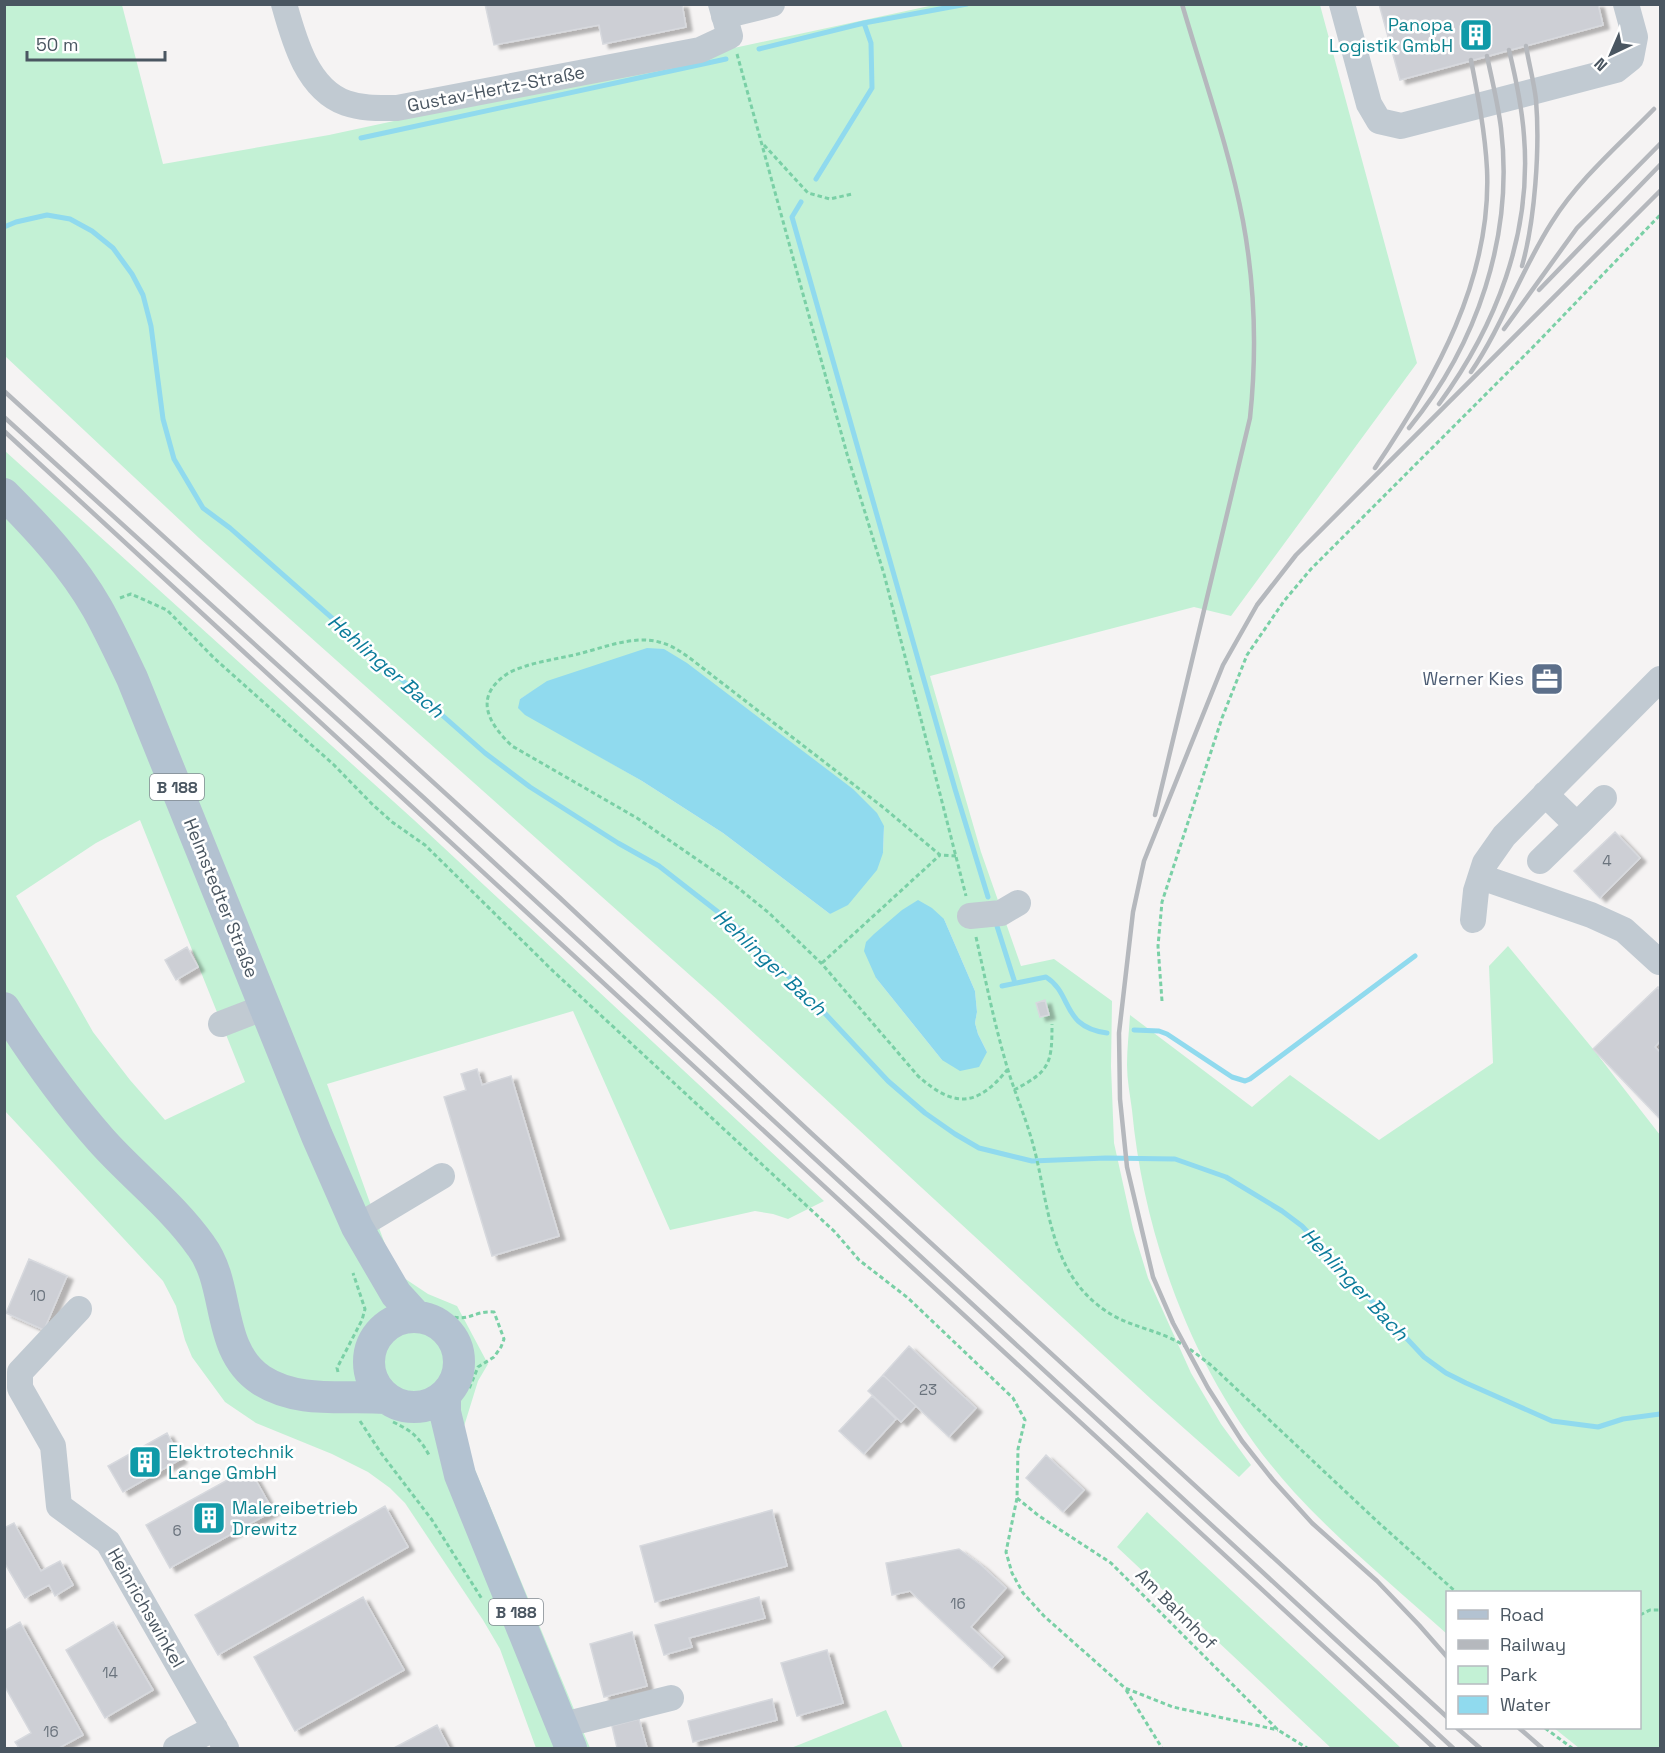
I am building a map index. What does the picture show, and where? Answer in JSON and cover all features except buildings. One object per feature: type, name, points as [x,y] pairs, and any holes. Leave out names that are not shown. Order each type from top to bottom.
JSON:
[{"type":"main road","name":"Helmstedter Straße","points":[[4,494],[49,542],[75,574],[96,607],[132,678],[317,1136],[357,1227],[396,1294],[425,1312]]},
{"type":"main road","points":[[4,1008],[40,1062],[102,1141],[162,1199],[202,1246],[212,1266],[230,1337],[237,1353],[260,1380],[279,1389],[316,1397],[427,1405],[456,1394],[453,1385],[458,1372],[459,1359],[456,1345],[450,1334],[441,1325],[429,1319],[425,1312],[400,1318],[375,1313],[368,1369],[372,1380],[396,1402]]},
{"type":"main road","name":"Helmstedter Straße","points":[[357,1227],[375,1313]]},
{"type":"main road","points":[[316,1397],[355,1372],[368,1358]]},
{"type":"main road","name":"B 188","points":[[456,1394],[445,1412],[460,1475],[567,1737]]},
{"type":"main road","name":"B 188","points":[[396,1402],[460,1475]]},
{"type":"street","name":"Gustav-Hertz-Straße","points":[[284,4],[293,37],[305,66],[322,87],[344,103],[367,108],[397,108],[700,51],[725,19],[772,4]]},
{"type":"street","points":[[1342,4],[1369,104],[1379,121],[1401,126],[1616,70],[1631,58],[1635,37],[1626,4]]},
{"type":"street","points":[[1473,920],[1476,891],[1485,863],[1504,836],[1660,679]]},
{"type":"street","points":[[1545,794],[1577,825]]},
{"type":"street","points":[[1540,861],[1604,798]]},
{"type":"street","points":[[1481,876],[1591,915],[1624,930],[1659,962]]},
{"type":"street","points":[[970,916],[1001,913],[1018,903]]},
{"type":"street","points":[[221,1024],[266,1007]]},
{"type":"street","points":[[357,1227],[442,1176]]},
{"type":"street","name":"Heinrichswinkel","points":[[79,1309],[20,1372],[20,1388],[53,1446],[59,1506],[108,1542],[221,1738],[176,1749]]},
{"type":"street","points":[[567,1737],[671,1698]]},
{"type":"path","points":[[725,19],[741,64],[848,454],[884,574],[1008,1070],[1034,1147],[1062,1261],[1075,1281],[1093,1301],[1113,1316],[1185,1346],[1212,1366],[1454,1591]]},
{"type":"path","points":[[763,144],[808,193],[830,199],[852,194]]},
{"type":"path","points":[[1162,1001],[1158,946],[1162,902],[1222,718],[1247,655],[1284,601],[1311,569],[1536,344],[1660,215]]},
{"type":"path","points":[[96,607],[131,594],[166,610],[215,659],[334,765],[373,805],[392,822],[425,845],[553,971],[835,1232],[841,1242],[859,1260],[908,1299],[1013,1398],[1025,1420],[1018,1449],[1017,1498],[1006,1552],[1012,1573],[1023,1593],[1044,1616],[1125,1688],[1146,1719],[1162,1749]]},
{"type":"path","points":[[956,856],[940,855],[884,808],[675,647],[658,641],[634,640],[526,667],[508,674],[497,683],[489,695],[487,710],[489,720],[498,733],[512,746],[637,818],[719,874],[770,913],[822,964],[918,1076],[933,1090],[948,1097],[963,1099],[979,1096],[988,1091],[1008,1070]]},
{"type":"path","points":[[822,964],[940,855]]},
{"type":"path","points":[[1014,1090],[1039,1076],[1046,1067],[1052,1047],[1052,1024]]},
{"type":"path","points":[[425,1312],[458,1319],[486,1311],[494,1312],[504,1339],[501,1347],[494,1357],[478,1367],[456,1394]]},
{"type":"path","name":"Am Bahnhof","points":[[1017,1498],[1039,1516],[1111,1563],[1278,1730],[1307,1749]]},
{"type":"path","points":[[1641,1614],[1650,1610],[1660,1610]]},
{"type":"path","points":[[1125,1688],[1173,1707],[1278,1730]]},
{"type":"path","points":[[1546,1729],[1572,1749]]},
{"type":"green space","points":[[4,5],[122,5],[163,164],[329,135],[934,5],[1320,5],[1417,363],[1231,616],[1194,607],[930,676],[981,852],[1021,966],[1054,959],[1112,1001],[1111,1066],[1114,1143],[1133,1229],[1148,1278],[1191,1373],[1221,1424],[1251,1465],[1239,1477],[1151,1399],[719,1001],[199,538],[5,356]],"holes":[[[533,691],[884,826],[883,853],[830,914],[723,833],[642,781],[550,728],[520,699]],[[944,919],[975,991],[977,1012],[975,1023],[987,1052],[942,1060],[876,978]]]},
{"type":"green space","points":[[5,451],[414,820],[824,1201],[788,1219],[755,1211],[670,1230],[573,1011],[327,1084],[395,1272],[428,1294],[457,1306],[488,1364],[478,1381],[461,1436],[590,1748],[536,1748],[500,1649],[405,1503],[390,1488],[368,1472],[332,1454],[256,1423],[225,1402],[192,1357],[176,1306],[163,1281],[5,1111]],"holes":[[[140,820],[245,1082],[165,1120],[93,1032],[16,896],[96,843]]]},
{"type":"green space","points":[[1508,946],[1660,1135],[1660,1748],[1579,1748],[1555,1729],[1641,1729],[1641,1591],[1446,1591],[1446,1633],[1312,1511],[1261,1452],[1231,1408],[1205,1362],[1164,1264],[1150,1213],[1139,1162],[1127,1071],[1130,1015],[1252,1107],[1290,1075],[1379,1140],[1493,1063],[1489,966]]},
{"type":"green space","points":[[1147,1512],[1401,1748],[1331,1748],[1117,1547]]},
{"type":"green space","points":[[886,1710],[903,1748],[791,1748]]},
{"type":"water","points":[[647,648],[664,649],[687,663],[853,789],[877,813],[884,826],[883,853],[877,870],[848,905],[830,914],[723,833],[642,781],[525,715],[518,708],[520,699],[547,681]]},
{"type":"water","points":[[918,900],[932,908],[944,919],[975,991],[977,1012],[975,1023],[987,1052],[979,1067],[960,1071],[942,1060],[876,978],[864,951],[866,942],[874,934],[902,910]]},
{"type":"waterway","points":[[759,49],[864,23],[967,4]]},
{"type":"waterway","points":[[816,179],[872,88],[871,43],[864,23]]},
{"type":"waterway","points":[[361,138],[726,59]]},
{"type":"waterway","points":[[801,202],[792,217],[988,897]]},
{"type":"waterway","name":"Hehlinger Bach","points":[[4,227],[47,215],[70,219],[92,231],[113,248],[132,274],[143,295],[151,326],[163,419],[174,459],[203,508],[230,528],[485,753],[530,787],[659,866],[736,926],[805,992],[888,1081],[925,1113],[979,1148],[1032,1161],[1106,1158],[1175,1159],[1226,1177],[1302,1226],[1424,1357],[1446,1373],[1552,1421],[1598,1427],[1623,1419],[1660,1414]]},
{"type":"waterway","points":[[996,923],[1015,983]]},
{"type":"waterway","points":[[1134,1030],[1159,1031],[1167,1034],[1232,1077],[1245,1081],[1415,956]]},
{"type":"waterway","points":[[1002,986],[1046,977],[1054,984],[1069,1009],[1082,1024],[1092,1030],[1107,1033]]},
{"type":"railway","points":[[1155,815],[1250,418],[1254,369],[1254,319],[1243,221],[1223,139],[1182,4]]},
{"type":"railway","points":[[1522,266],[1533,206],[1537,140],[1536,100],[1526,46]]},
{"type":"railway","points":[[1439,404],[1459,374],[1493,311],[1516,243],[1525,172],[1524,136],[1522,114],[1509,50]]},
{"type":"railway","points":[[1409,428],[1433,396],[1454,361],[1471,325],[1496,248],[1502,209],[1504,168],[1500,119],[1487,56]]},
{"type":"railway","points":[[1375,468],[1419,399],[1438,363],[1470,288],[1480,250],[1486,210],[1487,169],[1483,128],[1471,60]]},
{"type":"railway","points":[[1471,372],[1493,335],[1541,240],[1563,206],[1600,163],[1654,109]]},
{"type":"railway","points":[[1504,329],[1577,228],[1660,144]]},
{"type":"railway","points":[[1539,290],[1660,165]]},
{"type":"railway","points":[[1446,1656],[1377,1581],[1312,1523],[1242,1441],[1208,1388],[1173,1323],[1153,1277],[1127,1167],[1120,1099],[1119,1033],[1133,912],[1144,861],[1223,665],[1257,605],[1296,555],[1660,191]]},
{"type":"railway","points":[[4,391],[559,897],[811,1133],[1446,1716]]},
{"type":"railway","points":[[4,417],[423,797],[1453,1748]]},
{"type":"railway","points":[[4,431],[1434,1748]]},
{"type":"railway","points":[[1458,1729],[1480,1748]]},
{"type":"railway","points":[[1520,1729],[1542,1748]]},
{"type":"place","name":"Panopa Logistik GmbH","points":[[1476,35]]},
{"type":"place","name":"Werner Kies","points":[[1547,679]]},
{"type":"place","name":"Elektrotechnik Lange GmbH","points":[[145,1462]]},
{"type":"place","name":"Malereibetrieb Drewitz","points":[[209,1518]]}]
